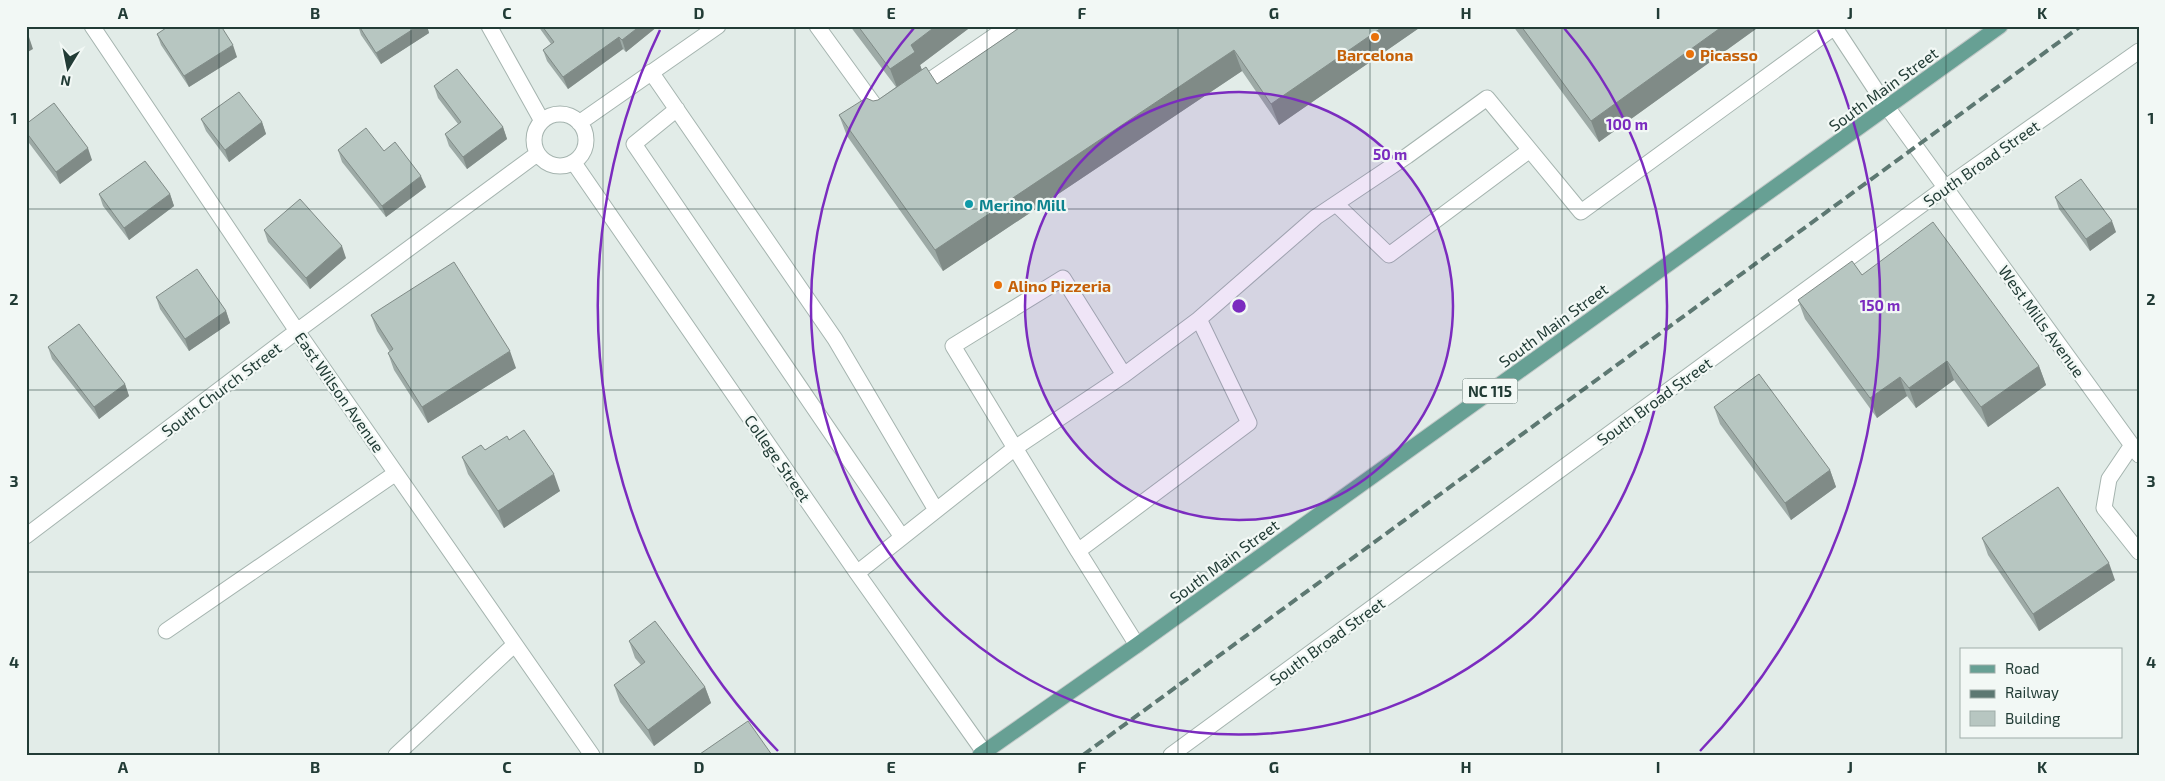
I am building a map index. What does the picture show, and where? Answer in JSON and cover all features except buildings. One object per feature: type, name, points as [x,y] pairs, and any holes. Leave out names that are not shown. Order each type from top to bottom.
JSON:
[{"type":"main road","name":"South Main Street","points":[[982,753],[1137,645],[2000,26]]},
{"type":"street","name":"East Wilson Avenue","points":[[92,26],[298,331],[592,755]]},
{"type":"street","points":[[488,26],[542,121]]},
{"type":"street","points":[[579,123],[718,26]]},
{"type":"street","points":[[817,26],[880,113],[1008,26]]},
{"type":"street","points":[[856,572],[1016,448],[1124,376],[1199,319],[1316,217],[1487,98],[1581,212],[1836,27]]},
{"type":"street","name":"West Mills Avenue","points":[[1836,27],[1887,107],[2135,450]]},
{"type":"street","name":"South Broad Street","points":[[1171,755],[1946,187],[2139,51]]},
{"type":"street","points":[[651,72],[835,339],[936,510]]},
{"type":"street","points":[[677,109],[634,144],[902,537]]},
{"type":"street","points":[[556,114],[566,115],[579,123],[586,137],[586,147],[581,156],[574,163],[564,166],[554,166],[544,162],[537,154],[534,145],[534,134],[542,121],[556,114]]},
{"type":"street","points":[[1336,204],[1388,256],[1530,150]]},
{"type":"street","name":"South Church Street","points":[[26,536],[537,154]]},
{"type":"street","name":"College Street","points":[[574,163],[982,753]]},
{"type":"street","points":[[1124,376],[1063,278],[953,346],[1137,645]]},
{"type":"street","points":[[1078,551],[1249,423],[1199,319]]},
{"type":"street","points":[[2135,450],[2109,479],[2104,508],[2139,552]]},
{"type":"street","points":[[166,631],[396,473]]},
{"type":"street","points":[[396,755],[514,645]]},
{"type":"railway","points":[[1083,755],[2081,26]]},
{"type":"place","name":"Barcelona","points":[[1375,37]]},
{"type":"place","name":"Picasso","points":[[1690,54]]},
{"type":"place","name":"Merino Mill","points":[[969,204]]},
{"type":"place","name":"Alino Pizzeria","points":[[998,285]]}]
